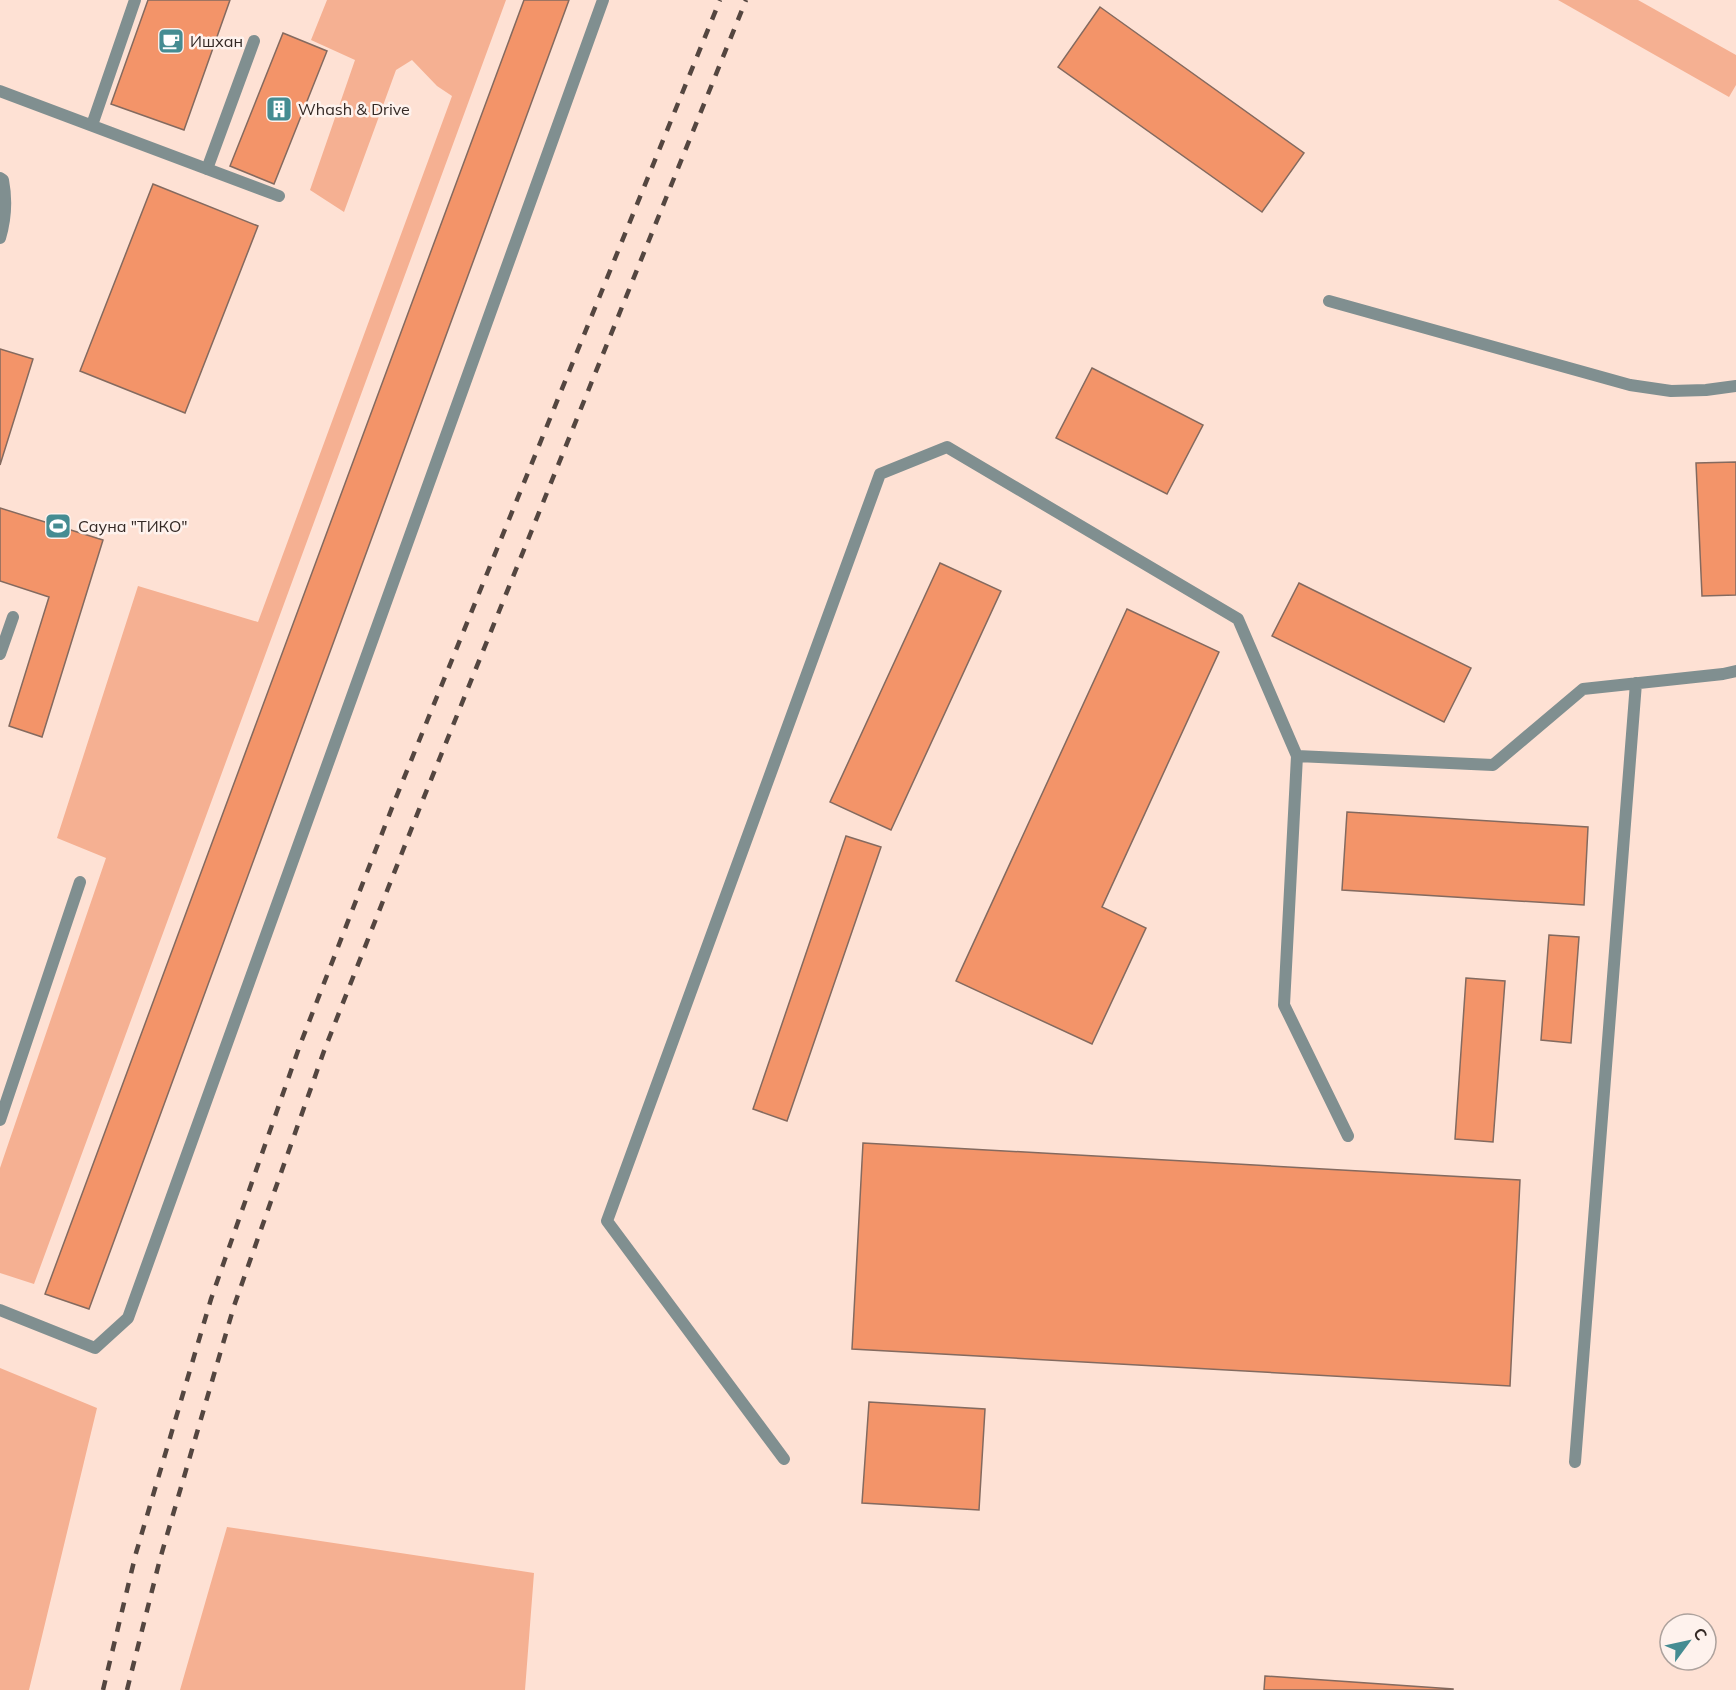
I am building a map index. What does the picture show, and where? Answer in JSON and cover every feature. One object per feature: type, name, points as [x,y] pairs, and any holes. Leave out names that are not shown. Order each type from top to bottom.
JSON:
[{"type":"lane","points":[[92,126],[135,0]]},
{"type":"lane","points":[[0,1310],[95,1348],[128,1318],[603,0]]},
{"type":"lane","points":[[207,169],[254,41]]},
{"type":"lane","points":[[0,91],[279,196]]},
{"type":"lane","points":[[0,178],[3,180],[7,201],[5,223],[0,238]]},
{"type":"lane","points":[[1329,301],[1630,385],[1671,391],[1736,386]]},
{"type":"lane","points":[[784,1459],[607,1221],[880,474],[947,447],[1238,619],[1297,756],[1284,1005],[1348,1136]]},
{"type":"lane","points":[[0,654],[13,617]]},
{"type":"lane","points":[[1297,756],[1493,765],[1583,689],[1736,671]]},
{"type":"lane","points":[[1575,1462],[1636,683]]},
{"type":"lane","points":[[0,1120],[80,882]]},
{"type":"shaded area","points":[[327,0],[506,0],[34,1284],[0,1273],[0,1168],[106,858],[57,838],[138,586],[258,622],[452,96],[437,86],[412,60],[396,70],[344,212],[310,190],[355,60],[311,40]]},
{"type":"shaded area","points":[[1558,0],[1638,0],[1736,55],[1736,85],[1729,97]]},
{"type":"shaded area","points":[[0,1368],[97,1408],[29,1690],[0,1690]]},
{"type":"shaded area","points":[[227,1527],[534,1573],[525,1690],[180,1690]]},
{"type":"building","points":[[148,0],[230,0],[184,130],[111,104]]},
{"type":"building","points":[[524,0],[569,0],[89,1309],[45,1294]]},
{"type":"building","points":[[1100,7],[1304,153],[1262,212],[1058,67]]},
{"type":"building","name":"Whash & Drive","points":[[283,33],[327,51],[274,184],[230,166]]},
{"type":"building","points":[[153,184],[258,226],[185,413],[80,371]]},
{"type":"building","points":[[0,349],[33,359],[0,465]]},
{"type":"building","points":[[1092,368],[1203,425],[1167,494],[1056,438]]},
{"type":"building","points":[[1736,462],[1736,595],[1702,596],[1696,463]]},
{"type":"building","points":[[0,508],[103,540],[42,737],[9,726],[49,597],[0,581]]},
{"type":"building","points":[[940,563],[1001,591],[891,830],[830,802]]},
{"type":"building","points":[[1299,583],[1471,668],[1444,722],[1272,636]]},
{"type":"building","points":[[1127,609],[1219,652],[1102,907],[1146,928],[1092,1044],[956,981]]},
{"type":"building","points":[[1347,812],[1588,827],[1584,905],[1342,890]]},
{"type":"building","points":[[846,836],[881,847],[787,1121],[753,1109]]},
{"type":"building","points":[[1549,935],[1579,937],[1571,1043],[1541,1040]]},
{"type":"building","points":[[1466,978],[1505,981],[1493,1142],[1455,1139]]},
{"type":"building","points":[[863,1143],[1520,1180],[1510,1386],[852,1349]]},
{"type":"building","points":[[869,1402],[985,1409],[979,1510],[862,1503]]},
{"type":"building","points":[[1265,1676],[1453,1689],[1453,1690],[1264,1690]]},
{"type":"railway","points":[[103,1690],[136,1553],[211,1299],[300,1045],[395,800],[720,0]]},
{"type":"railway","points":[[127,1690],[160,1559],[234,1306],[324,1051],[420,807],[746,0]]},
{"type":"place","name":"Ишхан","points":[[171,41]]},
{"type":"place","name":"Whash & Drive","points":[[279,109]]},
{"type":"place","name":"Сауна \"ТИКО\"","points":[[58,526]]}]
